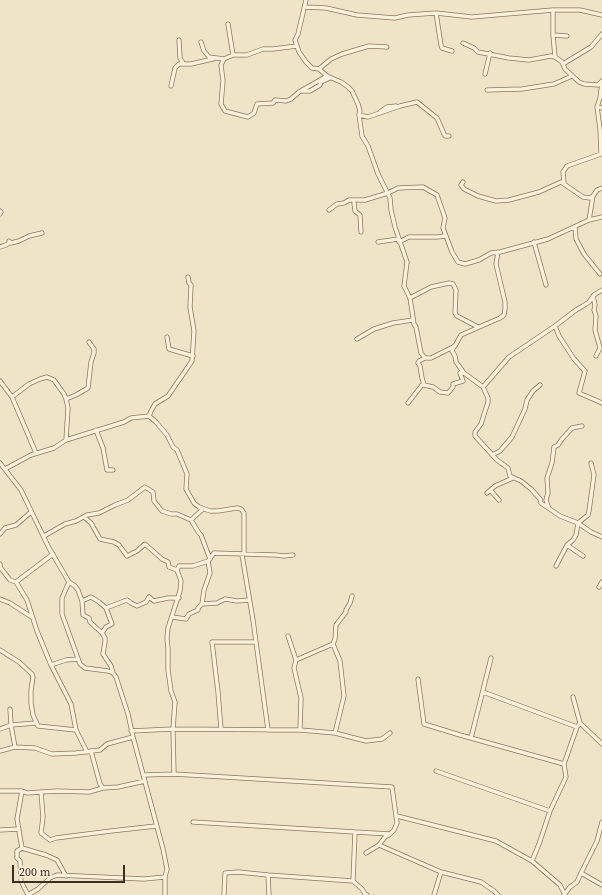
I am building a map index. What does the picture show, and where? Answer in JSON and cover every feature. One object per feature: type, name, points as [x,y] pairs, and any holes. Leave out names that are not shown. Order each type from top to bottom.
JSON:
[{"type":"street","points":[[306,0],[298,34],[295,40],[299,52],[312,68],[319,69],[329,77],[341,82],[352,91],[360,111],[358,115],[362,136],[368,146],[378,174],[390,198],[391,210],[399,241],[407,262],[404,286],[410,298],[413,320],[416,327],[421,353],[425,358]]},
{"type":"street","points":[[305,7],[326,8],[357,15],[395,18],[408,15],[436,13],[472,17],[553,10],[580,10],[602,15]]},
{"type":"street","points":[[553,10],[555,57]]},
{"type":"street","points":[[436,13],[442,48],[452,51]]},
{"type":"street","points":[[228,24],[233,55]]},
{"type":"street","points":[[563,64],[591,48],[602,34]]},
{"type":"street","points":[[553,35],[567,36]]},
{"type":"street","points":[[179,40],[180,58],[184,64]]},
{"type":"street","points":[[201,42],[206,54],[214,59]]},
{"type":"street","points":[[463,43],[474,48],[478,52],[490,53],[509,58],[529,60],[552,56],[563,64],[572,76],[579,82],[598,85],[602,81]]},
{"type":"street","points":[[170,86],[175,68],[179,64],[224,59],[233,55],[240,56],[263,49],[297,46]]},
{"type":"street","points":[[319,69],[331,59],[342,54],[370,46],[387,47]]},
{"type":"street","points":[[485,74],[490,53]]},
{"type":"street","points":[[224,59],[221,65],[223,81],[221,104],[225,111],[248,117],[254,113],[256,104],[273,103],[275,100],[287,101],[294,98],[300,92],[329,77]]},
{"type":"street","points":[[487,90],[522,89],[554,84],[572,76]]},
{"type":"street","points":[[564,183],[563,172],[567,166],[601,154],[597,107],[600,98],[602,81]]},
{"type":"street","points":[[358,115],[365,118],[379,113],[383,108],[417,102],[437,118],[445,136],[449,136]]},
{"type":"street","points":[[597,107],[602,108]]},
{"type":"street","points":[[462,182],[461,185],[464,189],[478,196],[496,201],[509,200],[538,192],[561,182],[583,197],[590,198],[593,196]]},
{"type":"street","points":[[330,210],[339,203],[352,200],[358,202],[388,193],[398,188],[423,187],[437,195],[444,212],[445,218],[443,228],[456,260],[461,264],[479,260],[491,253],[548,239],[589,220],[602,217]]},
{"type":"street","points":[[589,220],[593,196],[597,190],[602,188]]},
{"type":"street","points":[[358,202],[355,211],[360,215],[362,232]]},
{"type":"street","points":[[575,227],[576,239],[584,254],[600,274]]},
{"type":"street","points":[[0,247],[9,243],[8,241],[11,243],[42,233]]},
{"type":"street","points":[[378,242],[399,241],[409,238],[446,236]]},
{"type":"street","points":[[534,242],[546,285]]},
{"type":"street","points":[[424,385],[418,363],[425,358],[431,358],[454,346],[457,344],[461,335],[500,318],[505,313],[496,264],[498,252]]},
{"type":"street","points":[[149,416],[154,404],[168,396],[190,364],[193,356],[194,331],[190,307],[191,286],[188,283],[188,277]]},
{"type":"street","points":[[410,298],[432,287],[449,283],[453,284],[456,290],[455,313],[457,316],[478,327]]},
{"type":"street","points":[[483,387],[509,357],[589,302],[593,296],[602,290]]},
{"type":"street","points":[[593,296],[596,316],[595,330],[600,348],[596,356]]},
{"type":"street","points":[[357,339],[374,330],[393,323],[413,320]]},
{"type":"street","points":[[554,326],[574,359],[585,371],[579,393],[602,403]]},
{"type":"street","points":[[167,338],[169,349],[193,356]]},
{"type":"street","points":[[66,399],[76,396],[88,388],[91,362],[94,353],[94,348],[90,342]]},
{"type":"street","points":[[454,346],[452,352],[455,356],[456,362],[464,373],[483,387],[488,398],[481,424],[475,432],[475,436],[497,460],[508,468],[510,475],[531,489],[541,503],[560,516],[578,523],[591,532],[602,537]]},
{"type":"street","points":[[408,403],[422,385],[433,387],[440,392],[448,393],[453,387],[453,384],[463,381],[460,373],[464,373]]},
{"type":"street","points":[[12,396],[29,384],[47,377],[54,380],[64,394],[68,408],[66,440]]},
{"type":"street","points":[[0,381],[12,396],[36,453]]},
{"type":"street","points":[[492,455],[500,451],[512,437],[525,409],[527,400],[533,391],[540,385]]},
{"type":"street","points":[[5,469],[36,453],[54,448],[66,440],[124,422],[134,417],[149,416],[156,422],[167,435],[173,447],[177,450],[187,474],[186,489],[194,503],[203,509],[218,511],[237,508],[242,510],[244,518],[244,553],[242,555],[250,600],[268,730]]},
{"type":"street","points":[[548,507],[546,500],[548,492],[547,478],[552,463],[554,447],[558,445],[562,438],[572,428],[582,426]]},
{"type":"street","points":[[96,430],[103,448],[107,470],[113,470]]},
{"type":"street","points":[[0,463],[21,490],[53,554],[69,582],[78,590],[82,601],[83,615],[89,618],[90,622],[102,633],[106,642],[103,654],[110,662],[128,714],[131,731],[163,849],[167,869],[165,877],[165,895]]},
{"type":"street","points":[[556,566],[567,545],[576,535],[578,523],[588,516],[594,475],[591,463]]},
{"type":"street","points":[[499,500],[489,492],[495,486],[514,477]]},
{"type":"street","points":[[44,536],[65,524],[87,515],[99,513],[128,500],[145,487],[153,492],[154,501],[162,511],[171,514],[178,514],[191,520],[198,533],[201,535],[209,560],[210,573],[204,590],[202,604],[195,613],[191,613],[186,619],[172,617]]},
{"type":"street","points":[[541,503],[546,500]]},
{"type":"street","points":[[191,520],[203,509]]},
{"type":"street","points":[[0,534],[5,528],[16,524],[31,512]]},
{"type":"street","points":[[84,517],[91,523],[100,539],[114,542],[119,545],[127,556],[137,551],[145,544],[162,559],[168,562],[169,567],[177,570]]},
{"type":"street","points":[[567,545],[583,556]]},
{"type":"street","points":[[177,570],[179,566],[193,566],[209,560],[214,553],[242,555],[293,555]]},
{"type":"street","points":[[16,582],[53,554]]},
{"type":"street","points":[[0,567],[10,580],[16,582],[27,600],[51,665],[72,707],[76,730],[89,752],[100,784],[103,788]]},
{"type":"street","points":[[174,774],[173,729],[175,702],[170,691],[167,638],[181,586],[177,570]]},
{"type":"street","points":[[69,582],[62,598],[62,614],[78,659],[82,667],[113,673]]},
{"type":"street","points":[[599,586],[602,582]]},
{"type":"street","points":[[335,733],[344,696],[340,661],[333,644],[336,625],[346,612],[352,596]]},
{"type":"street","points":[[82,601],[91,597],[106,608],[112,624],[106,627],[102,633]]},
{"type":"street","points":[[106,608],[127,600],[137,606],[146,602],[149,598],[154,601],[168,598],[178,598]]},
{"type":"street","points":[[0,599],[10,603],[34,619]]},
{"type":"street","points":[[202,604],[217,603],[226,599],[237,601],[250,600]]},
{"type":"street","points":[[288,636],[296,660],[294,668],[301,698],[300,730]]},
{"type":"street","points":[[221,729],[212,642],[256,642]]},
{"type":"street","points":[[296,660],[333,644]]},
{"type":"street","points":[[0,650],[19,662],[32,674],[31,703],[33,715],[39,727],[76,730]]},
{"type":"street","points":[[471,738],[491,658]]},
{"type":"street","points":[[51,665],[66,660],[78,659]]},
{"type":"street","points":[[418,679],[424,724],[564,764]]},
{"type":"street","points":[[483,692],[577,727]]},
{"type":"street","points":[[574,697],[580,722],[602,744]]},
{"type":"street","points":[[10,709],[10,725],[15,747]]},
{"type":"street","points":[[532,861],[540,844],[550,811],[566,777],[564,764],[580,722]]},
{"type":"street","points":[[0,728],[10,725],[36,723]]},
{"type":"street","points":[[131,731],[173,729],[300,730],[335,733],[366,741],[382,739],[390,733]]},
{"type":"street","points":[[0,750],[15,747],[35,748],[52,754],[89,752],[100,750],[107,744],[133,737]]},
{"type":"street","points":[[436,771],[550,811]]},
{"type":"street","points":[[144,775],[174,774],[392,787],[398,823],[394,830],[385,837],[379,845],[366,853]]},
{"type":"street","points":[[0,791],[22,790],[27,793],[89,792],[103,788],[118,787],[145,781]]},
{"type":"street","points":[[22,790],[17,819],[22,848]]},
{"type":"street","points":[[41,792],[43,817],[41,833],[50,840],[156,826]]},
{"type":"street","points":[[397,816],[496,841],[532,861],[560,885],[564,890],[565,895]]},
{"type":"street","points":[[193,822],[390,834]]},
{"type":"street","points":[[564,890],[577,882],[597,841],[602,822]]},
{"type":"street","points":[[0,830],[19,829]]},
{"type":"street","points":[[353,881],[355,832]]},
{"type":"street","points":[[379,845],[441,872],[481,882],[498,895]]},
{"type":"street","points":[[66,876],[57,860],[22,848],[17,851],[17,858],[20,861],[22,884],[28,894],[38,889],[50,878],[57,875],[66,876],[144,879],[165,877]]},
{"type":"street","points":[[224,895],[225,873],[238,872],[353,881],[362,889],[365,895]]},
{"type":"street","points":[[434,895],[441,872]]},
{"type":"street","points":[[582,873],[602,886]]},
{"type":"street","points":[[268,875],[269,895]]},
{"type":"street","points":[[565,895],[570,887]]}]
